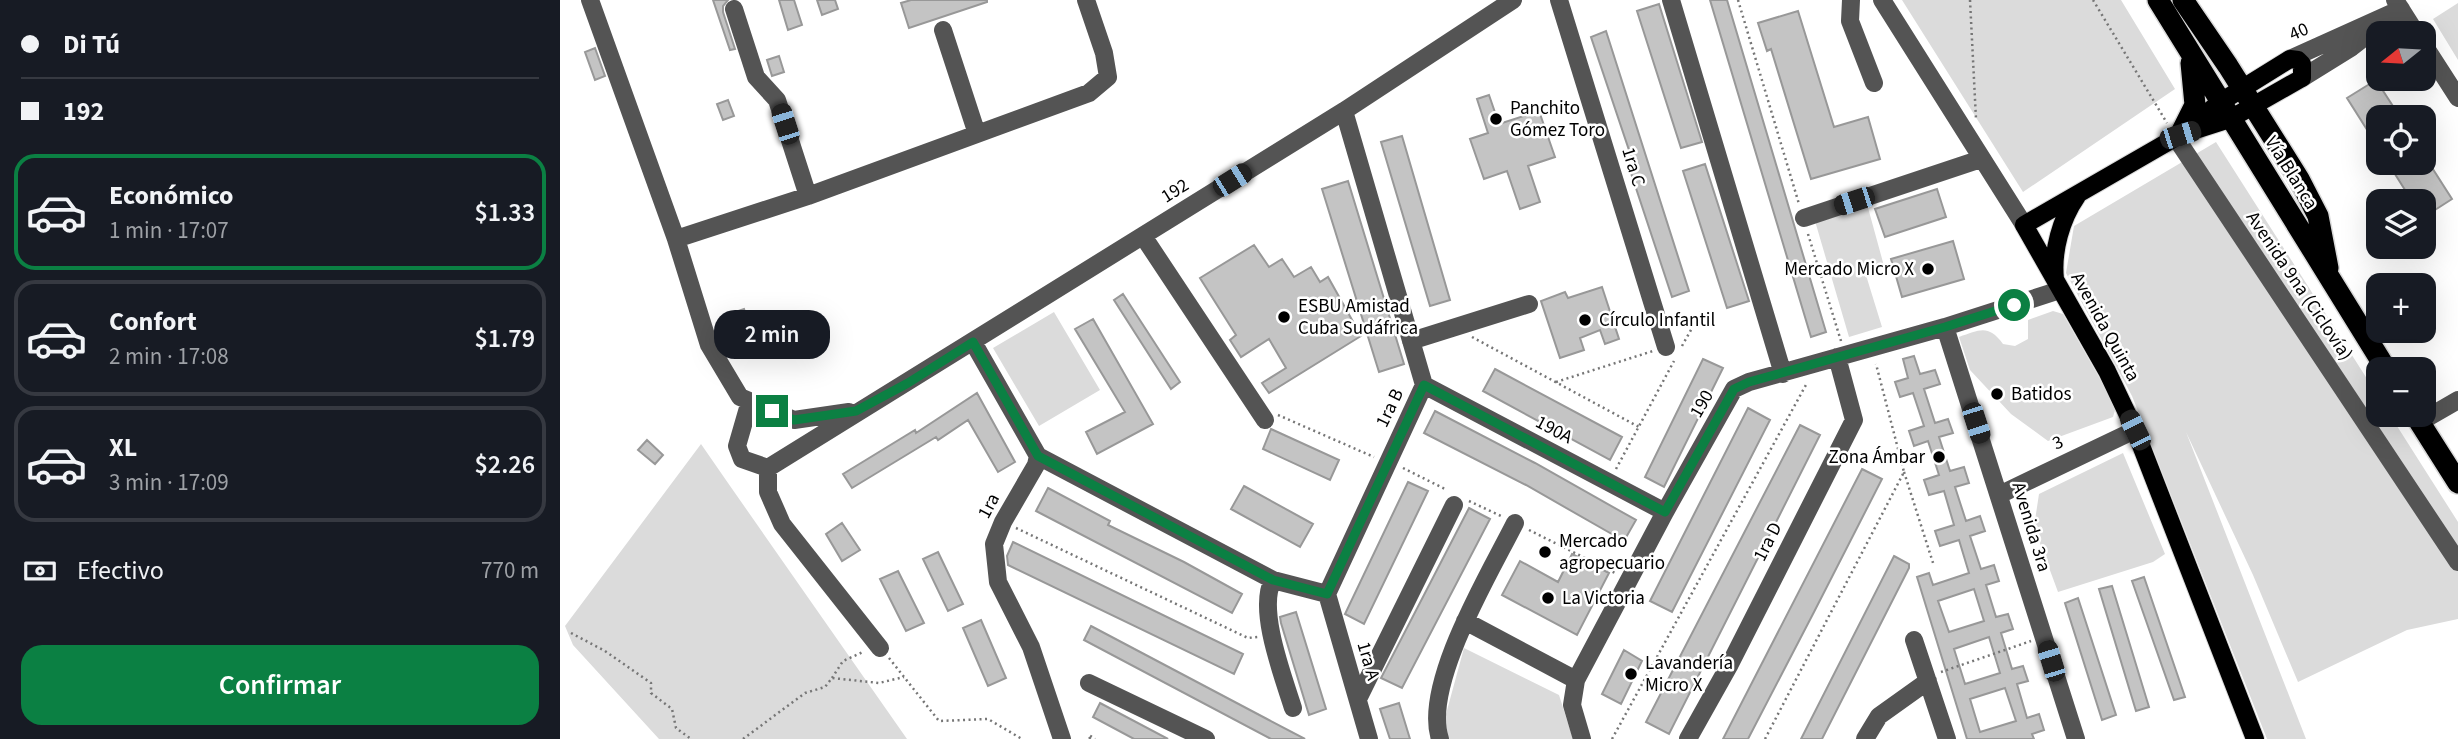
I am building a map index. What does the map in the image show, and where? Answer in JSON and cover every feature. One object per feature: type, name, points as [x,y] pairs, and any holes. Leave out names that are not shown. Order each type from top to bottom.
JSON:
[{"type":"highway","name":"Vía Blanca","points":[[2158,0],[2379,357]]},
{"type":"highway","points":[[2183,0],[2299,178],[2318,216],[2331,280]]},
{"type":"highway","points":[[2178,136],[2195,105],[2195,85],[2189,51]]},
{"type":"highway","points":[[2423,427],[2458,483]]},
{"type":"main road","points":[[2290,60],[2298,60],[2302,64],[2302,78]]},
{"type":"main road","name":"40","points":[[2225,111],[2242,88],[2290,60]]},
{"type":"main road","name":"40","points":[[2225,111],[2254,106],[2302,78]]},
{"type":"main road","points":[[2024,225],[2225,111]]},
{"type":"main road","points":[[2058,286],[2054,265],[2059,235],[2068,209],[2079,193]]},
{"type":"main road","name":"Avenida Quinta","points":[[2024,225],[2107,371],[2135,430],[2255,739]]},
{"type":"street","points":[[590,0],[676,239],[709,345],[745,399],[737,446],[742,459],[768,468],[768,492],[782,524],[880,648]]},
{"type":"street","points":[[676,239],[808,196],[1089,93],[1108,77],[1104,54],[1086,0]]},
{"type":"street","name":"192","points":[[768,468],[1344,111],[1513,0]]},
{"type":"street","name":"1ra C","points":[[1559,0],[1666,346]]},
{"type":"street","points":[[1671,0],[1783,374]]},
{"type":"street","points":[[1851,0],[1850,21],[1874,83]]},
{"type":"street","name":"Avenida Quinta","points":[[1881,0],[2024,225]]},
{"type":"street","points":[[2404,3],[2411,21]]},
{"type":"street","name":"40","points":[[2290,60],[2404,3]]},
{"type":"street","name":"40","points":[[2302,78],[2352,47],[2404,3]]},
{"type":"street","points":[[734,9],[757,77],[777,100],[808,196]]},
{"type":"street","points":[[943,30],[977,134]]},
{"type":"street","points":[[2436,64],[2458,98]]},
{"type":"street","name":"1ra B","points":[[1327,594],[1424,385],[1344,111]]},
{"type":"street","name":"Avenida 9na (Ciclovía)","points":[[2178,136],[2458,562]]},
{"type":"street","points":[[1804,218],[1981,159]]},
{"type":"street","points":[[1143,236],[1265,419]]},
{"type":"street","name":"190","points":[[1582,739],[1572,705],[1576,680],[1734,389],[1749,382],[1945,327],[2058,286]]},
{"type":"street","points":[[1411,341],[1529,304]]},
{"type":"street","name":"Avenida 3ra","points":[[1945,327],[2076,739]]},
{"type":"street","points":[[973,342],[1038,456],[1273,580],[1327,594]]},
{"type":"street","name":"1ra D","points":[[1688,739],[1730,664],[1854,420],[1841,356]]},
{"type":"street","name":"190A","points":[[1424,385],[1665,512]]},
{"type":"street","name":"192","points":[[745,399],[794,420],[856,411]]},
{"type":"street","points":[[2436,410],[2458,400]]},
{"type":"street","name":"3","points":[[1999,495],[2135,430]]},
{"type":"street","name":"1ra","points":[[1038,456],[1036,465],[1003,522],[994,544],[998,582],[1031,647],[1062,739]]},
{"type":"street","points":[[1358,699],[1454,505]]},
{"type":"street","points":[[1440,739],[1436,726],[1439,694],[1465,621],[1516,523]]},
{"type":"street","points":[[1273,580],[1268,590],[1271,636],[1293,708]]},
{"type":"street","name":"1ra A","points":[[1327,594],[1370,739]]},
{"type":"street","points":[[1465,621],[1576,680]]},
{"type":"street","points":[[1914,640],[1947,739]]},
{"type":"street","points":[[1865,739],[1880,716],[1928,681]]},
{"type":"street","points":[[1089,683],[1206,739]]},
{"type":"path","points":[[1738,0],[1804,218],[1841,356]]},
{"type":"path","points":[[1970,0],[1976,125]]},
{"type":"path","points":[[2093,0],[2178,136]]},
{"type":"path","points":[[1609,482],[1701,312]]},
{"type":"path","points":[[1454,328],[1639,427]]},
{"type":"path","points":[[1556,382],[1686,340]]},
{"type":"path","points":[[1872,347],[1904,472],[1934,566]]},
{"type":"path","points":[[1612,739],[1817,363]]},
{"type":"path","points":[[1765,739],[1904,472]]},
{"type":"path","points":[[1003,522],[1248,638],[1271,636]]},
{"type":"path","points":[[570,634],[605,651],[651,683],[651,693],[672,709],[676,728],[691,739]]},
{"type":"path","points":[[1928,681],[1936,673],[2044,637]]},
{"type":"path","points":[[743,739],[805,693],[825,687],[843,661],[880,648],[939,721],[988,719],[1022,739]]},
{"type":"path","points":[[832,678],[879,683],[904,677]]},
{"type":"path","points":[[1090,739],[1089,736],[1095,739]]},
{"type":"shaded area","points":[[1902,0],[2121,0],[2175,89],[2023,192]]},
{"type":"shaded area","points":[[2458,3],[2458,60],[2436,21],[2433,19]]},
{"type":"shaded area","points":[[2216,142],[2366,377],[2366,427],[2398,427],[2458,522],[2458,619],[2407,630],[2298,682],[2253,575],[2186,432],[2306,739],[2267,739],[2132,396],[2066,273],[2074,226]]},
{"type":"shaded area","points":[[1867,204],[1884,266],[1865,272],[1882,327],[1849,337],[1815,221]]},
{"type":"shaded area","points":[[2053,311],[2063,314],[2116,407],[2113,417],[2048,441],[2011,414],[1970,370],[1959,337],[1983,330],[1993,333],[2003,344],[2015,346],[2028,339],[2028,320]]},
{"type":"shaded area","points":[[1054,312],[1100,390],[1039,426],[993,348]]},
{"type":"shaded area","points":[[701,444],[907,739],[659,739],[573,645],[565,626]]},
{"type":"shaded area","points":[[2123,453],[2165,554],[2153,562],[2058,592],[2034,527],[2039,494]]},
{"type":"shaded area","points":[[1464,648],[1559,695],[1573,739],[1447,739],[1443,725]]},
{"type":"building","points":[[713,0],[728,0],[723,6],[723,12],[735,49],[730,50]]},
{"type":"building","points":[[779,0],[794,0],[802,25],[788,30]]},
{"type":"building","points":[[817,0],[835,0],[838,9],[822,15]]},
{"type":"building","points":[[911,0],[987,2],[909,28],[901,3]]},
{"type":"building","points":[[1710,0],[1727,0],[1826,332],[1811,337]]},
{"type":"building","points":[[1659,4],[1702,142],[1681,148],[1637,11]]},
{"type":"building","points":[[1798,11],[1834,127],[1868,117],[1880,159],[1811,179],[1771,49],[1767,51],[1758,23]]},
{"type":"building","points":[[1606,31],[1689,291],[1672,297],[1631,173],[1636,171],[1591,37]]},
{"type":"building","points":[[595,48],[605,76],[595,80],[585,52]]},
{"type":"building","points":[[779,56],[784,72],[772,76],[767,60]]},
{"type":"building","points":[[2366,86],[2366,91],[2383,91],[2392,105],[2366,105],[2366,128],[2347,98]]},
{"type":"building","points":[[1489,95],[1499,124],[1539,111],[1555,157],[1528,166],[1540,202],[1520,209],[1507,171],[1484,179],[1470,139],[1488,133],[1477,99]]},
{"type":"building","points":[[728,100],[734,116],[723,120],[717,104]]},
{"type":"building","points":[[1402,136],[1450,300],[1430,306],[1381,142]]},
{"type":"building","points":[[1705,164],[1749,301],[1727,308],[1683,171]]},
{"type":"building","points":[[2436,174],[2452,199],[2436,209],[2436,189],[2404,189],[2396,175]]},
{"type":"building","points":[[1348,181],[1404,364],[1379,372],[1322,189]]},
{"type":"building","points":[[1937,189],[1946,217],[1885,237],[1875,209]]},
{"type":"building","name":"Mercado Micro X","points":[[1953,241],[1964,279],[1902,297],[1891,259]]},
{"type":"building","points":[[1254,245],[1269,267],[1282,259],[1294,277],[1311,267],[1320,282],[1328,277],[1361,336],[1269,393],[1262,383],[1286,368],[1269,339],[1241,357],[1230,340],[1236,335],[1200,278]]},
{"type":"building","points":[[1602,287],[1619,339],[1605,344],[1600,330],[1580,338],[1584,350],[1560,358],[1541,301],[1565,292],[1568,298]]},
{"type":"building","points":[[1123,294],[1180,382],[1171,389],[1114,300]]},
{"type":"building","points":[[744,309],[752,334],[741,338],[732,313]]},
{"type":"building","points":[[1093,319],[1153,424],[1097,454],[1086,432],[1125,412],[1075,329]]},
{"type":"building","points":[[1914,356],[1920,374],[1935,370],[1940,384],[1924,389],[1935,423],[1948,419],[1953,433],[1939,437],[1950,471],[1964,467],[1969,483],[1955,487],[1966,521],[1980,516],[1985,531],[1970,536],[1981,569],[1994,565],[1999,581],[1986,585],[1996,617],[2008,614],[2013,629],[2001,633],[2012,669],[2023,666],[2028,681],[2017,684],[2027,718],[2039,714],[2044,730],[2032,734],[2034,739],[1967,739],[1917,577],[1929,573],[1933,585],[1969,573],[1959,540],[1940,546],[1935,531],[1954,525],[1944,491],[1929,495],[1924,480],[1939,475],[1928,441],[1914,446],[1909,431],[1924,426],[1913,393],[1900,397],[1895,382],[1908,378],[1903,359]],"holes":[[[1974,589],[1984,621],[1949,632],[1938,601]],[[1989,637],[2000,673],[1965,684],[1954,649]],[[2005,688],[2016,721],[1980,732],[1970,699]]]},
{"type":"building","points":[[1703,359],[1723,368],[1664,487],[1645,477]]},
{"type":"building","points":[[1495,369],[1622,437],[1610,460],[1483,391]]},
{"type":"building","points":[[977,393],[1015,462],[998,472],[968,420],[852,488],[843,474],[915,430],[916,433]]},
{"type":"building","points":[[1748,408],[1770,420],[1672,612],[1650,601]]},
{"type":"building","points":[[1435,411],[1636,520],[1624,541],[1526,485],[1424,433]]},
{"type":"building","points":[[1800,425],[1820,435],[1669,734],[1646,722]]},
{"type":"building","points":[[1271,429],[1339,460],[1330,480],[1263,449]]},
{"type":"building","points":[[647,440],[663,455],[655,464],[638,450]]},
{"type":"building","points":[[1862,469],[1882,479],[1814,612],[1748,739],[1723,739]]},
{"type":"building","points":[[1408,482],[1428,491],[1364,624],[1345,614]]},
{"type":"building","points":[[1244,486],[1313,524],[1300,547],[1231,509]]},
{"type":"building","points":[[1048,488],[1110,521],[1108,525],[1242,594],[1232,613],[1036,511]]},
{"type":"building","points":[[1469,508],[1490,519],[1402,688],[1381,678]]},
{"type":"building","points":[[842,523],[860,550],[842,561],[826,534]]},
{"type":"building","points":[[1013,542],[1243,654],[1234,674],[1008,565],[1007,556]]},
{"type":"building","points":[[938,552],[963,604],[948,611],[923,559]]},
{"type":"building","name":"La Victoria","points":[[1572,554],[1609,573],[1577,635],[1502,595],[1520,561],[1558,582]]},
{"type":"building","points":[[1894,556],[1909,564],[1909,568],[1822,739],[1801,739]]},
{"type":"building","points":[[898,571],[924,623],[906,631],[880,579]]},
{"type":"building","points":[[2144,577],[2185,697],[2174,700],[2132,581]]},
{"type":"building","points":[[2112,586],[2149,707],[2136,711],[2099,589]]},
{"type":"building","points":[[2078,598],[2116,715],[2102,720],[2065,603]]},
{"type":"building","points":[[1296,612],[1326,709],[1309,715],[1280,617]]},
{"type":"building","points":[[981,620],[1006,678],[988,686],[963,628]]},
{"type":"building","points":[[1091,626],[1305,739],[1271,739],[1084,640]]},
{"type":"building","points":[[1624,650],[1642,661],[1621,704],[1602,694]]},
{"type":"building","points":[[1100,703],[1168,739],[1134,739],[1093,717]]},
{"type":"building","points":[[1399,703],[1410,739],[1390,739],[1380,709]]},
{"type":"place","name":"Panchito Gómez Toro","points":[[1496,119]]},
{"type":"place","name":"Mercado Micro X","points":[[1928,269]]},
{"type":"place","name":"ESBU Amistad Cuba Sudáfrica","points":[[1284,317]]},
{"type":"place","name":"Círculo Infantil","points":[[1585,320]]},
{"type":"place","name":"Batidos","points":[[1997,394]]},
{"type":"place","name":"Zona Ámbar","points":[[1939,457]]},
{"type":"place","name":"Mercado agropecuario","points":[[1545,552]]},
{"type":"place","name":"La Victoria","points":[[1548,598]]},
{"type":"place","name":"Lavandería Micro X","points":[[1631,674]]},
{"type":"route","points":[[772,411],[794,420],[856,411],[908,383],[973,342],[1038,456],[1273,580],[1327,594],[1424,385],[1665,512],[1734,389],[1749,382],[2014,305]]}]
